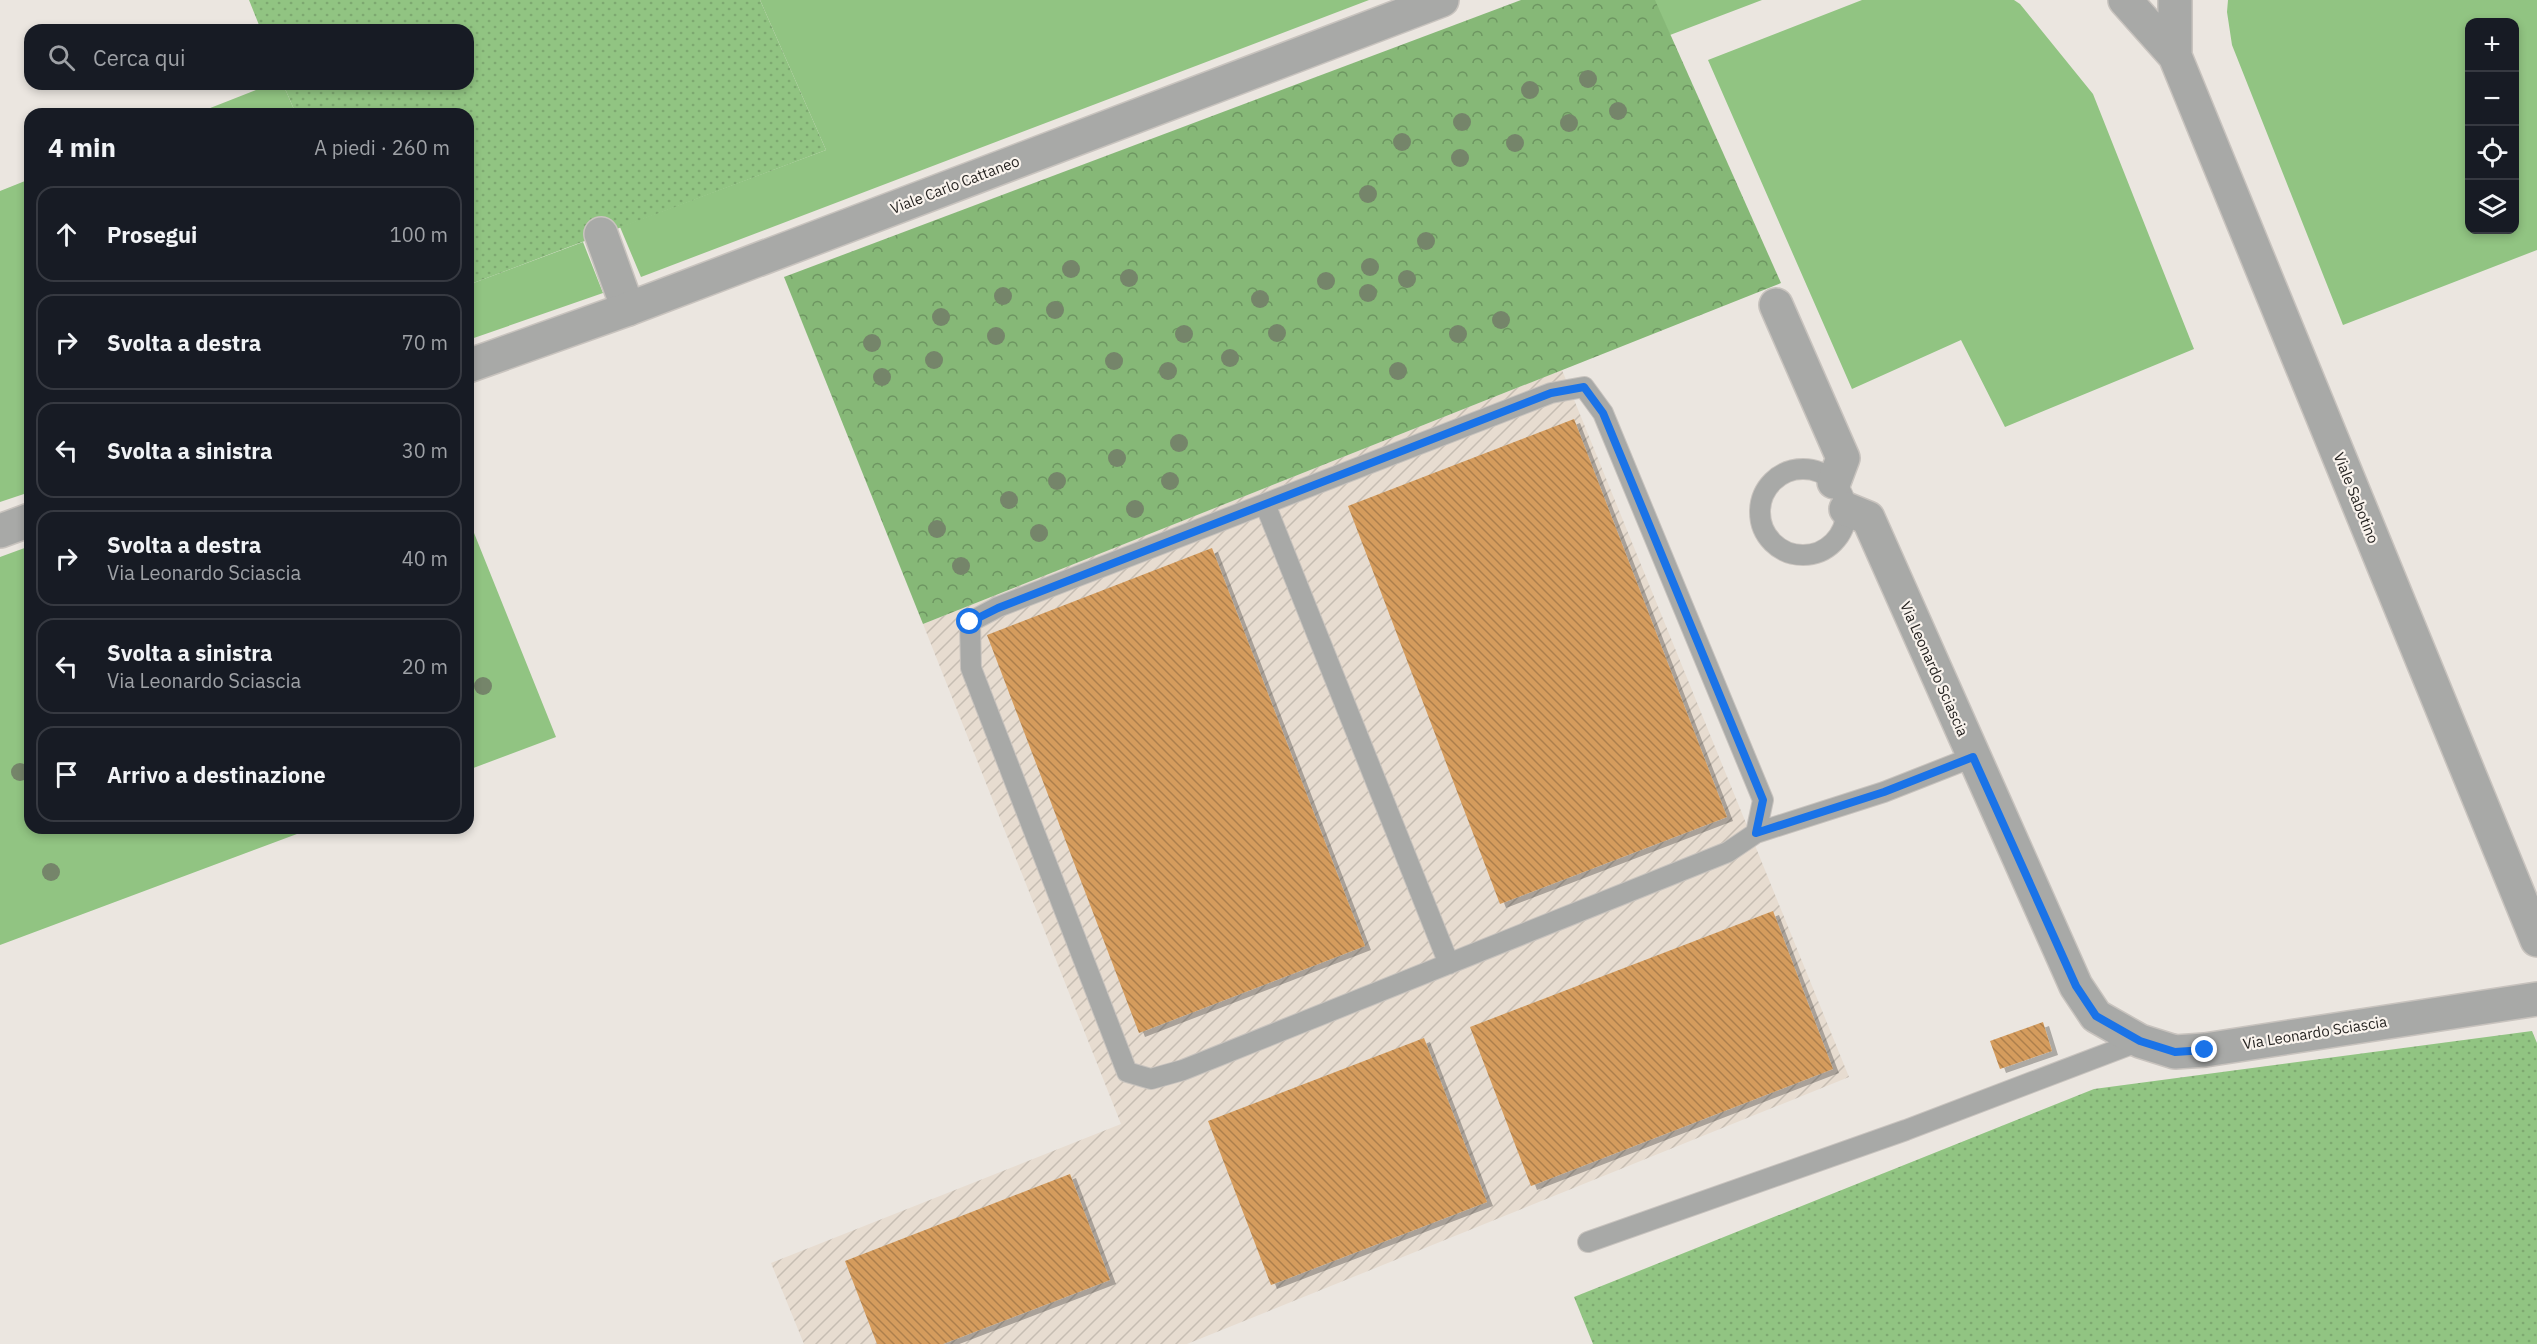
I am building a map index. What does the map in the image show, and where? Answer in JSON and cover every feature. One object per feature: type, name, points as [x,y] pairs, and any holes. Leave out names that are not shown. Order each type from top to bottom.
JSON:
[{"type":"street","name":"Viale Carlo Cattaneo","points":[[474,364],[628,309],[1442,0]]},
{"type":"street","points":[[2125,0],[2175,56]]},
{"type":"street","points":[[2175,0],[2175,56]]},
{"type":"street","name":"Viale Sabotino","points":[[2175,56],[2537,940]]},
{"type":"street","points":[[602,234],[628,309]]},
{"type":"street","name":"Via Leonardo Sciascia","points":[[1776,305],[1843,459],[1840,495],[1868,518],[2076,986],[2096,1016],[2140,1041],[2175,1052],[2205,1050],[2537,999]]},
{"type":"street","points":[[0,531],[24,522]]},
{"type":"lane","points":[[1756,833],[1763,800],[1603,413],[1584,387],[1551,393],[998,608],[970,622],[971,668],[1127,1072],[1151,1079],[1183,1070],[1728,852],[1756,833],[1884,792],[1973,757]]},
{"type":"lane","points":[[1265,504],[1449,964]]},
{"type":"lane","points":[[1588,1242],[1906,1130],[2140,1041]]},
{"type":"shaded area","points":[[1562,370],[1849,1077],[1187,1344],[804,1344],[771,1263],[1121,1124],[923,624]]},
{"type":"green space","points":[[249,0],[760,0],[826,150],[474,283],[474,108],[293,108],[286,90],[474,90],[474,24],[259,24]]},
{"type":"green space","points":[[760,0],[1369,0],[641,277],[620,227],[826,150]]},
{"type":"green space","points":[[1521,0],[1655,0],[1781,283],[923,624],[784,277]]},
{"type":"green space","points":[[1654,0],[1762,0],[1670,35]]},
{"type":"green space","points":[[1862,0],[2014,0],[2020,4],[2093,94],[2194,349],[2005,427],[1961,340],[1852,389],[1708,60]]},
{"type":"green space","points":[[2228,0],[2537,0],[2537,250],[2343,325],[2232,45],[2227,12]]},
{"type":"green space","points":[[256,90],[286,90],[293,108],[210,108]]},
{"type":"green space","points":[[24,181],[24,494],[0,502],[0,191]]},
{"type":"green space","points":[[583,242],[603,293],[474,338],[474,283]]},
{"type":"green space","points":[[474,533],[556,737],[474,768]]},
{"type":"green space","points":[[24,548],[24,834],[297,834],[0,945],[0,557]]},
{"type":"green space","points":[[2532,1031],[2537,1043],[2537,1344],[1593,1344],[1574,1297],[2094,1089]]},
{"type":"building","points":[[1574,419],[1727,817],[1500,904],[1348,506]]},
{"type":"building","points":[[1212,548],[1365,946],[1139,1033],[987,635]]},
{"type":"building","points":[[1773,911],[1833,1069],[1531,1186],[1470,1027]]},
{"type":"building","points":[[2043,1022],[2052,1051],[2000,1069],[1990,1041]]},
{"type":"building","points":[[1424,1038],[1487,1202],[1271,1285],[1208,1121]]},
{"type":"building","points":[[1070,1174],[1110,1280],[943,1344],[877,1344],[845,1261]]},
{"type":"route","points":[[970,622],[998,608],[1551,393],[1584,387],[1603,413],[1763,800],[1756,833],[1884,792],[1973,757],[2076,986],[2096,1016],[2140,1041],[2175,1052],[2205,1050]]}]
